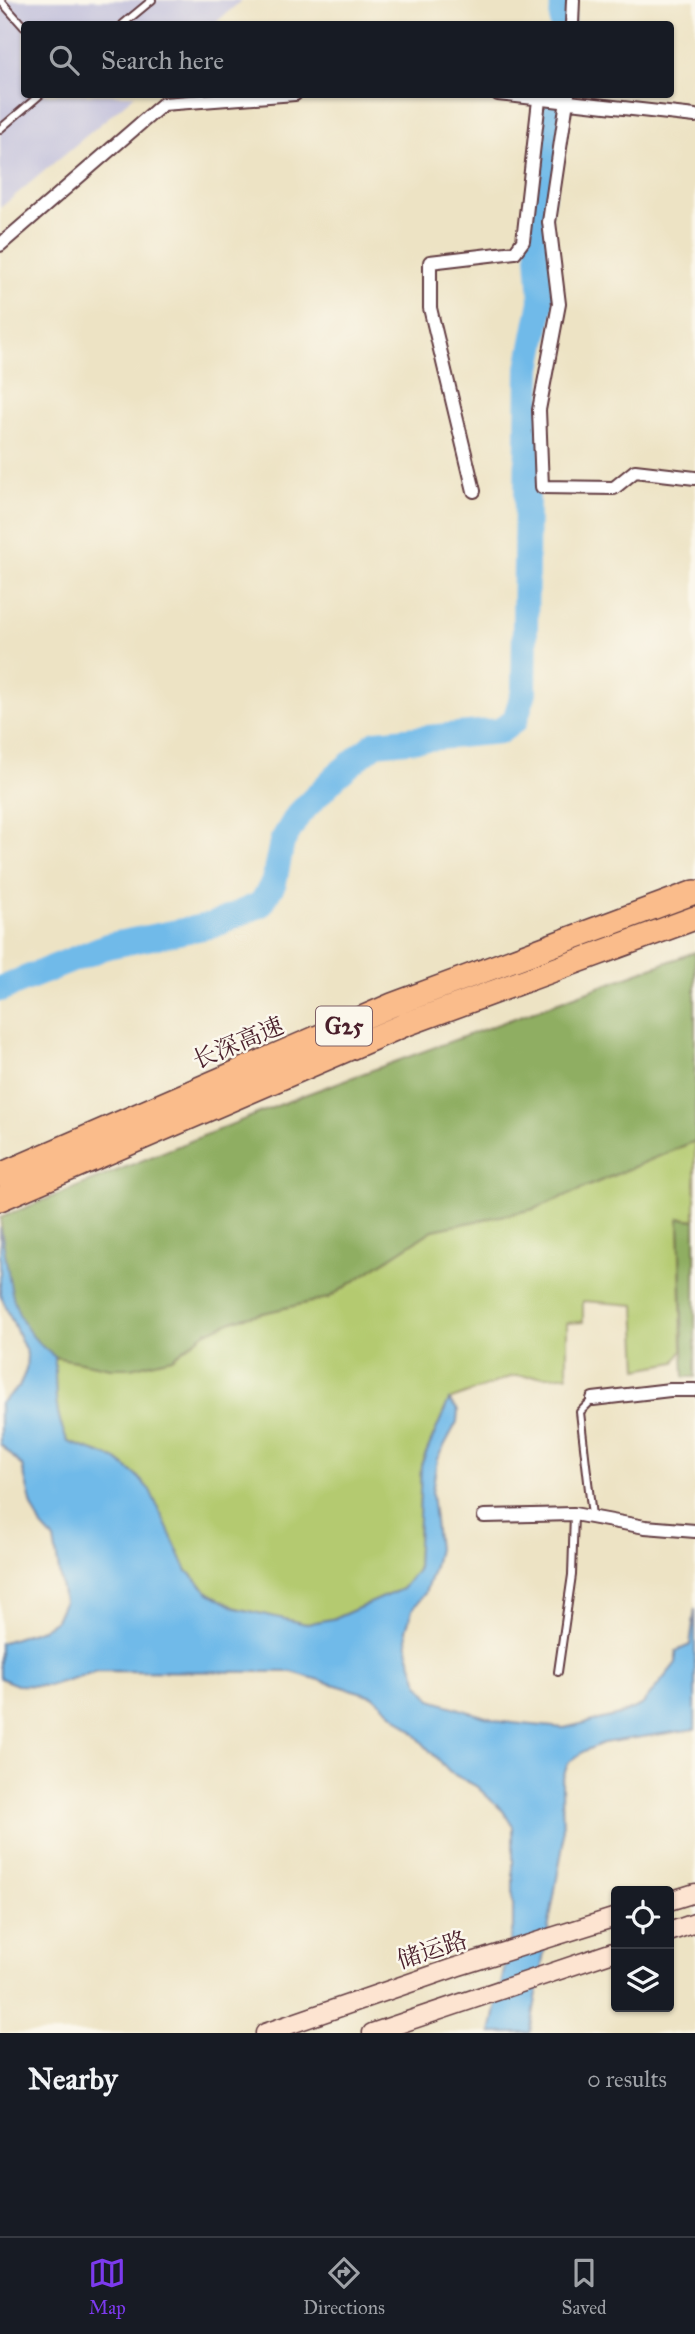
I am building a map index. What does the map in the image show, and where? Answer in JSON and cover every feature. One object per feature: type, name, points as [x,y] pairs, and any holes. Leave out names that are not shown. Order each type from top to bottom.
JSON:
[{"type":"highway","name":"长深高速","points":[[0,1174],[392,1005],[695,892]]},
{"type":"highway","name":"长深高速","points":[[0,1199],[404,1025],[695,918]]},
{"type":"main road","points":[[674,1899],[695,1893]]},
{"type":"main road","name":"储运路","points":[[265,2033],[494,1955],[611,1919]]},
{"type":"main road","points":[[674,1930],[695,1923]]},
{"type":"main road","points":[[372,2033],[611,1953]]},
{"type":"street","points":[[572,21],[573,0]]},
{"type":"street","points":[[0,246],[163,104],[242,98]]},
{"type":"street","points":[[527,98],[566,100],[695,116]]},
{"type":"street","points":[[474,491],[430,308],[430,262],[515,253],[523,241],[542,100]]},
{"type":"street","points":[[566,100],[549,222],[559,304],[539,410],[542,486],[614,488],[635,471],[695,478]]},
{"type":"street","points":[[593,1399],[670,1390],[695,1390]]},
{"type":"street","points":[[484,1516],[574,1514],[645,1528],[695,1531]]},
{"type":"lane","points":[[1,0],[21,23]]},
{"type":"lane","points":[[127,21],[152,0]]},
{"type":"lane","points":[[0,129],[36,98]]},
{"type":"lane","points":[[592,1516],[580,1412],[593,1399]]},
{"type":"lane","points":[[558,1672],[572,1575],[574,1514]]},
{"type":"shaded area","points":[[0,0],[242,0],[218,21],[21,21],[21,98],[131,98],[0,208]]},
{"type":"green space","points":[[695,952],[695,1141],[534,1209],[433,1230],[328,1298],[237,1319],[206,1332],[172,1358],[131,1368],[111,1368],[55,1357],[38,1345],[23,1326],[10,1298],[0,1218],[304,1095]]},
{"type":"green space","points":[[695,1141],[695,1220],[679,1218],[682,1351],[675,1362],[638,1369],[635,1305],[583,1301],[583,1322],[567,1323],[567,1376],[513,1376],[449,1400],[421,1465],[417,1570],[402,1589],[336,1618],[306,1624],[236,1608],[209,1593],[187,1571],[136,1475],[114,1458],[68,1442],[63,1432],[55,1390],[55,1357],[111,1368],[172,1358],[206,1332],[237,1319],[328,1298],[433,1230],[534,1209]]},
{"type":"green space","points":[[679,1218],[695,1220],[695,1377],[684,1377]]},
{"type":"water","points":[[0,1228],[10,1283],[19,1314],[27,1329],[55,1357],[58,1411],[68,1442],[114,1458],[136,1475],[150,1490],[187,1571],[209,1593],[236,1608],[306,1624],[336,1618],[402,1589],[417,1570],[421,1465],[449,1400],[458,1410],[457,1422],[437,1459],[432,1493],[438,1549],[425,1593],[412,1610],[406,1630],[409,1655],[418,1682],[431,1700],[502,1722],[564,1728],[619,1715],[642,1705],[676,1663],[676,1651],[690,1645],[695,1608],[695,1729],[603,1743],[584,1751],[568,1763],[562,1781],[563,1844],[530,2033],[491,2033],[513,1927],[513,1827],[503,1811],[476,1786],[449,1772],[411,1730],[373,1696],[292,1672],[97,1671],[48,1686],[17,1685],[0,1678],[0,1643],[42,1629],[56,1620],[64,1602],[54,1540],[42,1527],[32,1506],[22,1466],[0,1444],[0,1403],[19,1387],[26,1370],[27,1354],[0,1294]]},
{"type":"waterway","points":[[562,21],[563,0]]},
{"type":"waterway","points":[[0,989],[107,946],[213,925],[261,904],[274,882],[282,842],[298,815],[336,776],[376,743],[500,731],[515,720],[524,692],[529,368],[542,301],[537,225],[558,98]]}]
